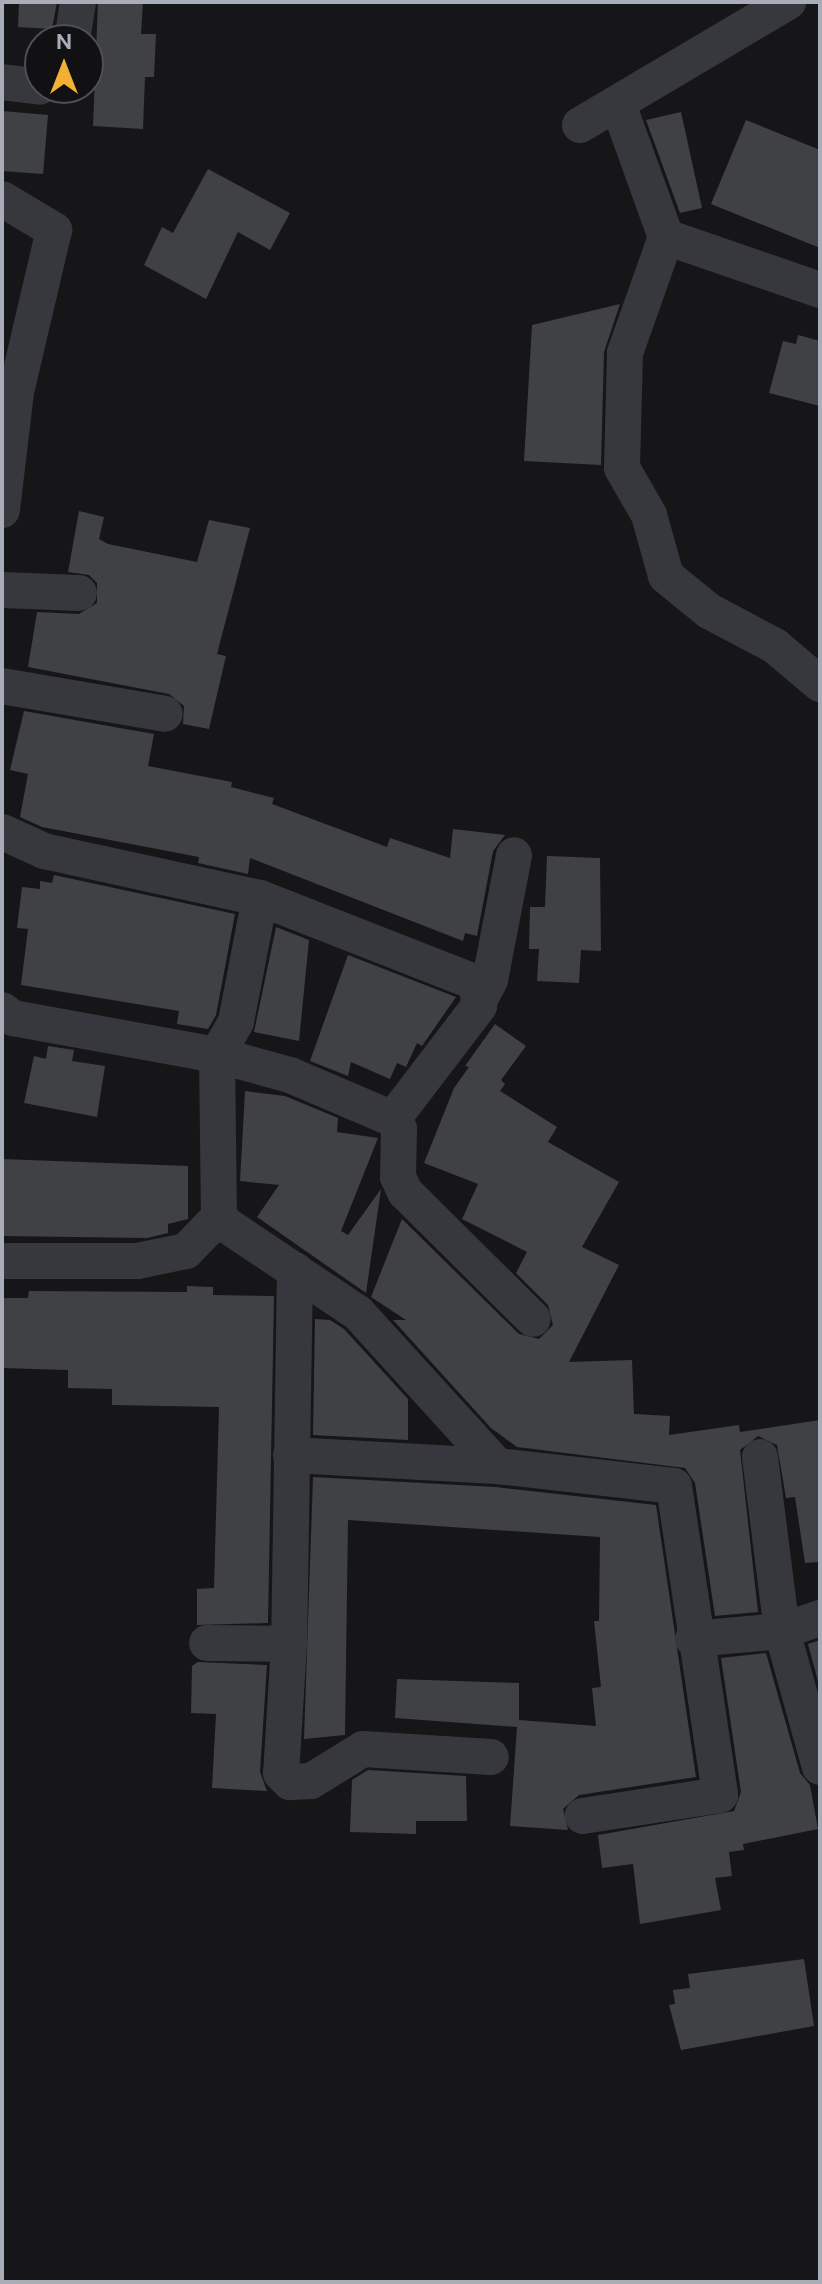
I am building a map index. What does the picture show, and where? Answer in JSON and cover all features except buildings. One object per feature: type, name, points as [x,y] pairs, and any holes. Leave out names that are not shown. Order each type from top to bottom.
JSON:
[{"type":"street","points":[[75,24],[78,2]]},
{"type":"street","points":[[580,125],[788,2]]},
{"type":"street","points":[[2,82],[24,85]]},
{"type":"street","points":[[618,104],[666,237],[625,353],[622,468],[649,515],[666,576],[709,611],[775,646],[820,684]]},
{"type":"street","points":[[2,199],[54,230],[16,392],[2,510]]},
{"type":"street","points":[[666,237],[820,290]]},
{"type":"street","points":[[20,590],[79,593]]},
{"type":"street","points":[[16,687],[165,714]]},
{"type":"street","points":[[3,832],[44,851],[260,898],[477,983],[481,997]]},
{"type":"street","points":[[393,1119],[490,980],[514,855]]},
{"type":"street","points":[[2,1261],[137,1273],[186,1251],[219,1217],[217,1055],[236,1022],[260,898]]},
{"type":"street","points":[[2,1010],[13,1018],[217,1055],[290,1075],[393,1119],[399,1129],[398,1177],[405,1192],[533,1319]]},
{"type":"street","points":[[219,1217],[389,1342],[497,1466]]},
{"type":"street","points":[[295,1270],[289,1644],[281,1766],[290,1782],[311,1781],[363,1749],[491,1757]]},
{"type":"street","points":[[291,1455],[497,1466],[672,1484],[693,1639],[720,1795],[583,1816]]},
{"type":"street","points":[[760,1457],[782,1631],[820,1767]]},
{"type":"street","points":[[693,1639],[782,1631],[820,1618]]},
{"type":"street","points":[[207,1643],[289,1644]]}]
